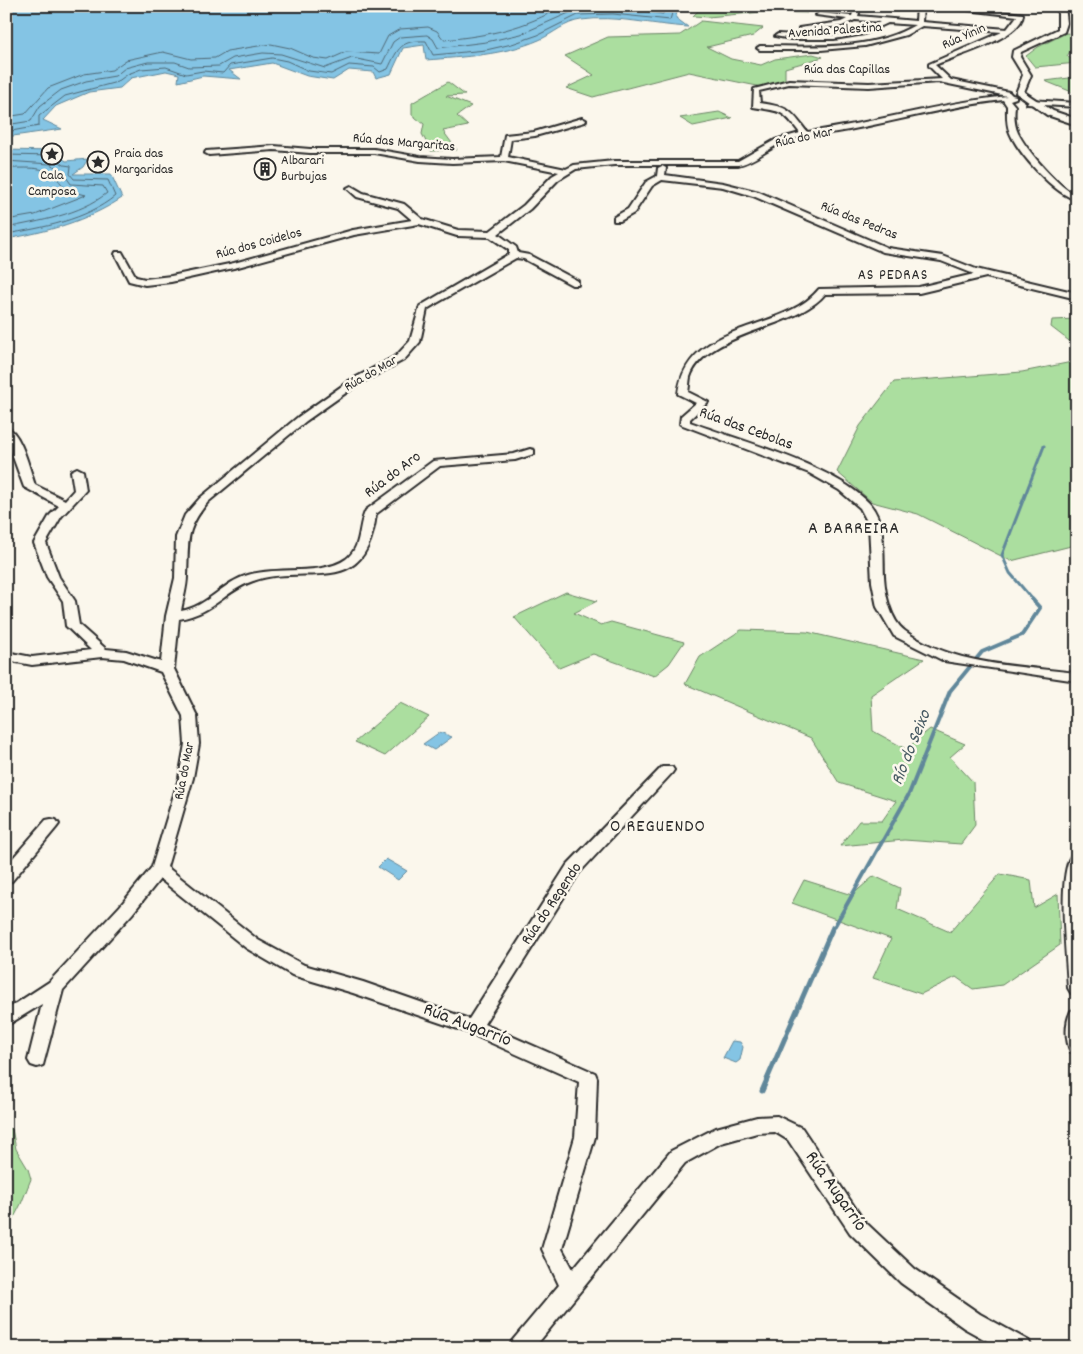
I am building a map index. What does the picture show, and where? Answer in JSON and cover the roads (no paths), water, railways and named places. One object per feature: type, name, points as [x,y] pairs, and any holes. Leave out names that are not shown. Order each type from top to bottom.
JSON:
[{"type":"main road","points":[[1061,6],[1063,23],[1061,30],[1017,51],[1016,57],[1027,75],[1018,98],[1050,113],[1077,122]]},
{"type":"street","points":[[793,28],[842,24],[854,18],[858,6]]},
{"type":"street","points":[[919,24],[920,6]]},
{"type":"street","points":[[937,6],[981,14],[973,28]]},
{"type":"street","name":"Rúa Yinin","points":[[948,80],[931,65],[967,52],[1008,31],[1019,24],[1021,15],[981,14]]},
{"type":"street","points":[[819,15],[1008,31]]},
{"type":"street","points":[[778,36],[840,36],[862,32],[879,26],[886,21]]},
{"type":"street","name":"Avenida Palestina","points":[[760,48],[857,45],[886,41],[907,34],[919,24]]},
{"type":"street","name":"Rúa das Capillas","points":[[806,134],[789,113],[778,108],[756,106],[756,90],[789,82],[869,85],[948,80],[1018,98]]},
{"type":"street","points":[[1077,105],[1018,98],[1012,106],[1011,122],[1016,140],[1036,164],[1070,196],[1077,198]]},
{"type":"street","name":"Rúa do Mar","points":[[492,234],[527,207],[541,192],[566,171],[588,164],[745,162],[768,146],[806,134],[832,132],[949,105],[1018,98]]},
{"type":"street","points":[[504,159],[508,137],[535,134],[582,120]]},
{"type":"street","name":"Rúa das Margaritas","points":[[210,153],[292,148],[310,151],[374,151],[444,161],[504,159],[566,171]]},
{"type":"street","points":[[617,219],[632,211],[649,184],[661,177],[662,163]]},
{"type":"street","name":"Rúa das Pedras","points":[[661,177],[723,185],[756,194],[886,250],[943,260],[986,274],[1077,296]]},
{"type":"street","name":"Rúa dos Coidelos","points":[[351,188],[360,195],[401,206],[420,221],[457,233],[492,234]]},
{"type":"street","name":"Rúa dos Coidelos","points":[[119,254],[132,279],[145,282],[171,279],[235,265],[353,232],[420,221]]},
{"type":"street","points":[[492,234],[513,250],[514,255],[526,257],[575,283]]},
{"type":"street","name":"Rúa do Mar","points":[[6,1019],[55,987],[126,910],[159,869],[186,778],[192,744],[190,716],[167,669],[173,616],[181,578],[182,537],[189,518],[204,500],[302,419],[353,383],[400,358],[414,342],[423,308],[457,286],[494,269],[514,255]]},
{"type":"street","name":"Rúa das Cebolas","points":[[986,274],[919,290],[822,291],[814,301],[802,309],[719,341],[697,359],[682,384],[683,394],[703,402],[685,418],[685,424],[813,471],[844,488],[865,506],[874,525],[878,582],[883,607],[899,633],[944,657],[993,666],[1077,677]]},
{"type":"street","points":[[6,430],[13,439],[30,488],[67,505]]},
{"type":"street","name":"Rúa do Aro","points":[[173,616],[191,614],[214,603],[246,579],[330,571],[343,567],[361,551],[368,533],[370,513],[386,500],[407,488],[437,463],[515,457],[530,452]]},
{"type":"street","points":[[77,471],[80,490],[56,516],[40,543],[53,577],[69,601],[73,626],[102,653]]},
{"type":"street","points":[[6,656],[32,661],[102,653],[126,655],[167,669]]},
{"type":"street","name":"Rúa do Regendo","points":[[473,1027],[573,869],[667,770]]},
{"type":"street","points":[[6,877],[51,824]]},
{"type":"street","points":[[1077,860],[1072,881],[1077,988]]},
{"type":"street","name":"Rúa Augarrío","points":[[159,869],[252,944],[298,970],[375,992],[473,1027],[588,1078],[585,1137],[552,1250],[571,1288]]},
{"type":"street","name":"Rúa do Mar","points":[[37,1060],[55,987]]},
{"type":"street","points":[[1077,1016],[1074,1031],[1077,1047]]},
{"type":"street","name":"Rúa Augarrío","points":[[520,1348],[678,1157],[716,1136],[757,1125],[777,1124],[795,1134],[857,1227],[908,1276],[972,1321],[1021,1348]]},
{"type":"water","points":[[6,6],[685,6],[677,10],[676,18],[688,27],[621,19],[594,19],[575,21],[559,28],[544,38],[498,52],[426,60],[424,45],[403,48],[391,74],[376,78],[373,72],[349,70],[333,80],[307,76],[272,63],[229,70],[241,79],[203,76],[178,82],[179,74],[166,71],[131,78],[120,88],[89,92],[56,106],[43,120],[62,129],[6,137]]},
{"type":"water","points":[[6,150],[54,151],[66,161],[88,159],[83,167],[73,174],[111,174],[122,198],[81,219],[36,233],[6,239]]},
{"type":"water","points":[[440,732],[452,737],[434,750],[423,744]]},
{"type":"water","points":[[386,859],[407,871],[398,880],[378,867]]},
{"type":"water","points":[[732,1041],[740,1042],[743,1047],[740,1060],[736,1063],[723,1058]]},
{"type":"waterway","name":"Río do Seixo","points":[[1033,600],[1010,573],[1002,555],[1044,446]]},
{"type":"waterway","name":"Río do Seixo","points":[[833,929],[909,794],[950,691],[982,652],[1022,635],[1040,608],[1032,599]]},
{"type":"waterway","name":"Río do Seixo","points":[[762,1091],[833,927]]},
{"type":"place","name":"Cala Camposa","points":[[52,154]]},
{"type":"place","name":"Praia das Margaridas","points":[[98,162]]},
{"type":"place","name":"Albarari Burbujas","points":[[265,169]]},
{"type":"district","name":"AS PEDRAS","points":[[893,276]]},
{"type":"district","name":"A BARREIRA","points":[[854,529]]},
{"type":"district","name":"O REGUENDO","points":[[658,827]]}]
